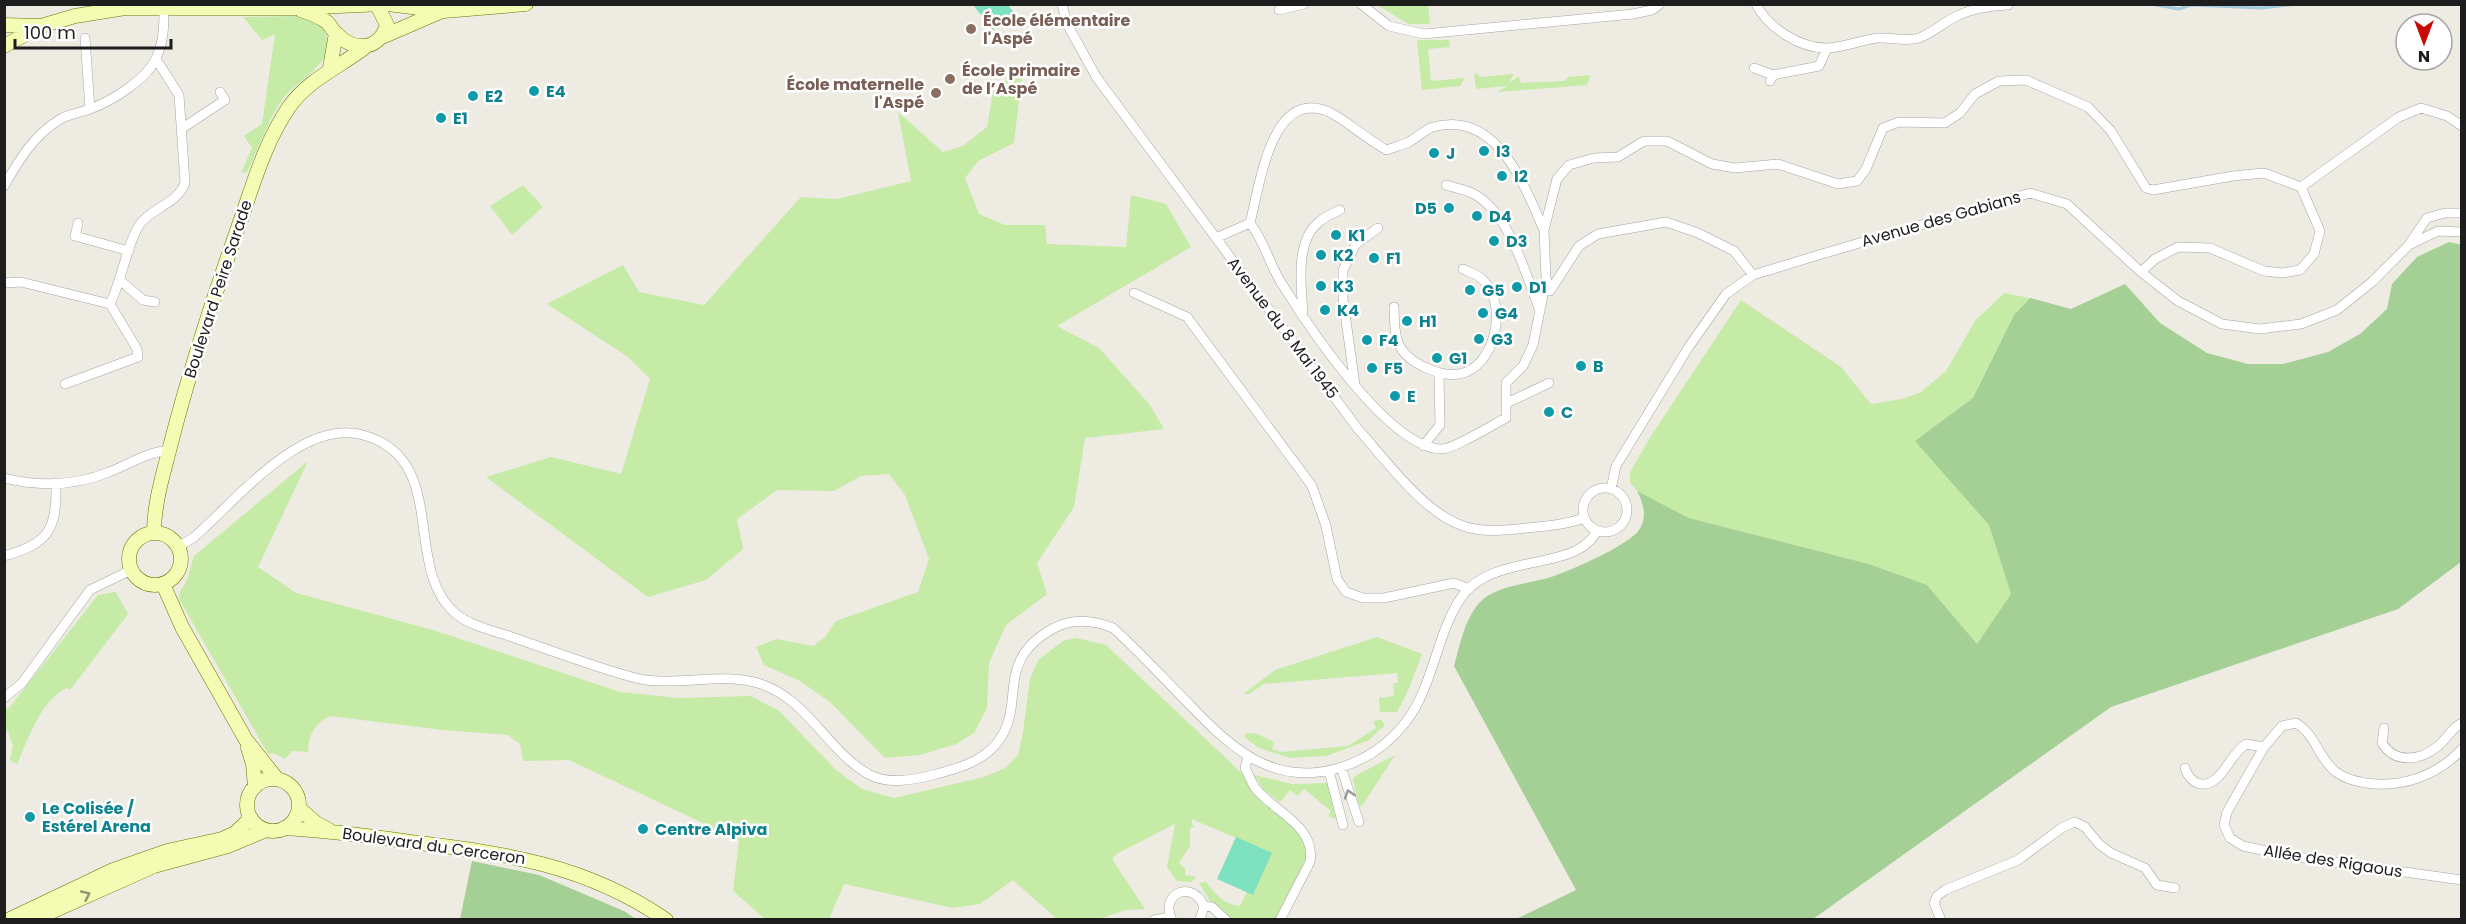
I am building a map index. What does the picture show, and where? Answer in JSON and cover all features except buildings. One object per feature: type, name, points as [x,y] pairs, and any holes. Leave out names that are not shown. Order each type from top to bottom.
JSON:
[{"type":"street","points":[[388,4],[444,11],[526,4]]},
{"type":"street","name":"Avenue du 8 Mai 1945","points":[[1062,4],[1067,24],[1097,78],[1358,429],[1405,482],[1438,514],[1452,522],[1473,529],[1497,531],[1561,525],[1584,518]]},
{"type":"street","points":[[1279,10],[1304,4]]},
{"type":"street","points":[[1361,4],[1389,26],[1424,34],[1633,14],[1652,10],[1660,4]]},
{"type":"street","points":[[1756,4],[1761,14],[1784,33],[1802,43],[1827,48],[1880,38],[1909,40],[1918,38],[1959,14],[1985,6],[2008,5]]},
{"type":"street","points":[[4,46],[41,26],[75,16],[104,11],[165,7],[296,8],[380,5],[387,25],[384,36]]},
{"type":"street","points":[[330,68],[335,21],[339,13],[347,6]]},
{"type":"street","points":[[4,186],[32,141],[61,119],[118,96],[145,73],[156,58],[164,32],[165,7]]},
{"type":"street","points":[[296,8],[316,16],[350,43],[364,48],[375,44],[384,36],[444,11]]},
{"type":"street","points":[[4,26],[41,26]]},
{"type":"street","points":[[4,33],[4,40]]},
{"type":"street","points":[[85,38],[90,109]]},
{"type":"street","name":"Boulevard Peire Sarade","points":[[154,532],[155,511],[182,398],[265,153],[290,107],[304,90],[330,68],[364,48]]},
{"type":"street","points":[[1754,68],[1772,78],[1819,66],[1827,48]]},
{"type":"street","points":[[110,304],[121,281],[140,223],[183,188],[185,183],[179,95],[156,58]]},
{"type":"street","points":[[1753,275],[1734,251],[1698,233],[1666,222],[1598,234],[1580,246],[1550,291],[1546,278],[1544,230],[1557,179],[1569,165],[1594,158],[1618,157],[1644,141],[1667,141],[1712,164],[1735,168],[1778,164],[1838,184],[1857,181],[1866,169],[1883,128],[1899,122],[1945,123],[1960,113],[1975,94],[1999,81],[2026,80],[2088,107],[2111,132],[2146,188],[2153,190],[2264,173],[2301,187],[2320,231],[2314,254],[2300,270],[2282,273],[2264,271],[2210,248],[2178,247],[2155,259],[2141,272]]},
{"type":"street","points":[[181,129],[225,100],[220,92]]},
{"type":"street","points":[[1250,223],[1266,161],[1277,131],[1291,113],[1311,107],[1330,113],[1370,142],[1388,150],[1409,142],[1431,128],[1451,124],[1473,127],[1490,139],[1510,161],[1544,230]]},
{"type":"street","points":[[2301,187],[2399,117],[2421,108],[2447,116],[2462,126]]},
{"type":"street","points":[[1446,185],[1473,194],[1489,205],[1511,237],[1539,308]]},
{"type":"street","name":"Avenue des Gabians","points":[[1611,489],[1616,466],[1688,348],[1726,294],[1753,275],[2030,193],[2067,204],[2141,272],[2178,301],[2222,324],[2260,329],[2301,324],[2337,310],[2372,282],[2409,245],[2438,231],[2462,232]]},
{"type":"street","points":[[1303,315],[1300,269],[1305,243],[1317,223],[1340,210]]},
{"type":"street","points":[[2409,245],[2427,218],[2445,213],[2462,213]]},
{"type":"street","points":[[1216,238],[1250,223]]},
{"type":"street","points":[[1250,223],[1261,237],[1280,282],[1355,387],[1393,425],[1423,446],[1443,450],[1506,418],[1506,383],[1523,366],[1533,345],[1546,278]]},
{"type":"street","points":[[78,224],[75,236],[129,251]]},
{"type":"street","points":[[1355,387],[1343,299],[1343,270],[1356,244],[1378,228]]},
{"type":"street","points":[[1394,307],[1395,336],[1408,359],[1439,374],[1461,374],[1484,360],[1497,326],[1496,302],[1484,280],[1463,269]]},
{"type":"street","points":[[121,281],[142,300],[155,302]]},
{"type":"street","points":[[4,283],[21,282],[110,304],[137,349],[138,357],[65,384]]},
{"type":"street","points":[[1134,293],[1187,317],[1312,486],[1326,526],[1337,579],[1346,592],[1363,598],[1384,598],[1454,583],[1469,589]]},
{"type":"street","points":[[1423,446],[1440,425],[1439,374]]},
{"type":"street","points":[[1507,403],[1549,383]]},
{"type":"street","points":[[179,546],[193,538],[297,447],[325,435],[338,433],[363,435],[390,449],[409,470],[419,496],[431,574],[443,601],[458,616],[559,654],[637,678],[663,681],[730,679],[756,682],[791,700],[856,765],[878,778],[891,781],[919,778],[965,766],[989,752],[1006,729],[1016,670],[1022,656],[1030,645],[1057,626],[1083,621],[1099,622],[1113,628],[1220,736],[1248,758],[1261,764],[1296,772],[1329,771],[1355,763],[1387,743],[1406,722],[1417,702],[1450,618],[1469,589],[1491,572],[1567,555],[1592,540],[1597,530]]},
{"type":"street","points":[[4,478],[56,485],[80,482],[109,472],[150,453],[170,450]]},
{"type":"street","points":[[4,556],[36,546],[45,538],[55,509],[56,485]]},
{"type":"street","points":[[1597,489],[1611,489],[1622,496],[1626,503],[1626,517],[1617,528],[1604,532],[1592,527],[1584,518],[1584,504],[1591,493],[1597,489]]},
{"type":"street","points":[[154,532],[169,536],[179,546],[182,553],[180,569],[170,581],[163,584],[148,584],[136,576],[132,570],[129,553],[132,545],[146,534],[154,532]]},
{"type":"street","points":[[4,698],[22,683],[90,590],[132,570]]},
{"type":"street","points":[[33,920],[154,866],[228,846],[266,830],[284,828],[293,822],[299,808],[296,792],[278,779],[246,740],[182,627],[163,584]]},
{"type":"street","name":"Allée des Rigaous","points":[[2462,749],[2451,760],[2425,776],[2404,783],[2382,785],[2353,780],[2337,773],[2325,761],[2307,730],[2296,723],[2282,726],[2264,747],[2227,812],[2224,825],[2230,838],[2243,846],[2290,856],[2462,880]]},
{"type":"street","points":[[2384,728],[2382,742],[2388,752],[2400,759],[2419,756],[2437,747],[2456,725],[2462,723]]},
{"type":"street","points":[[246,740],[254,764],[255,787]]},
{"type":"street","points":[[2186,768],[2188,777],[2195,783],[2208,784],[2218,777],[2236,751],[2246,744],[2264,747]]},
{"type":"street","points":[[1248,758],[1245,768],[1256,789],[1297,825],[1308,838],[1310,862],[1280,920]]},
{"type":"street","points":[[1341,767],[1359,822]]},
{"type":"street","points":[[1329,771],[1343,825]]},
{"type":"street","points":[[266,830],[251,818],[247,802],[255,787],[261,782],[278,779]]},
{"type":"street","name":"Boulevard du Cerceron","points":[[299,808],[316,823],[333,832]]},
{"type":"street","points":[[8,920],[113,870],[167,851],[222,839],[235,833],[251,818]]},
{"type":"street","points":[[1941,920],[1934,903],[1937,896],[1945,890],[2018,860],[2063,827],[2074,822],[2085,827],[2099,844],[2111,853],[2145,868],[2157,885],[2175,888]]},
{"type":"street","name":"Boulevard du Cerceron","points":[[284,828],[333,832],[530,859],[614,890],[666,920]]},
{"type":"street","points":[[1154,920],[1171,918],[1168,907],[1172,897],[1180,892],[1191,891],[1200,897],[1204,906],[1200,920]]},
{"type":"street","points":[[1204,906],[1212,907],[1226,920]]},
{"type":"green space","points":[[973,5],[1008,5],[1015,14],[993,30]]},
{"type":"green space","points":[[1377,5],[1428,5],[1430,24],[1409,24]]},
{"type":"green space","points":[[301,16],[322,27],[326,35],[325,55],[320,64],[289,92],[277,107],[247,172],[241,173],[252,148],[244,136],[262,124],[275,34],[262,40],[243,17]]},
{"type":"green space","points":[[1417,40],[1449,40],[1450,47],[1428,49],[1431,81],[1465,78],[1460,86],[1422,90]]},
{"type":"green space","points":[[1023,68],[1014,143],[978,161],[965,178],[979,214],[1005,225],[1045,225],[1047,244],[1126,247],[1131,195],[1166,204],[1191,247],[1057,326],[1099,348],[1150,405],[1164,429],[1085,438],[1074,507],[1037,563],[1047,594],[1006,625],[989,663],[987,708],[974,733],[956,744],[920,755],[885,758],[830,702],[800,681],[764,665],[756,647],[776,639],[813,646],[825,637],[836,621],[918,592],[929,559],[905,495],[889,474],[861,476],[834,491],[777,490],[737,519],[743,549],[706,580],[648,597],[486,477],[551,457],[621,474],[650,379],[628,357],[547,304],[623,265],[639,292],[704,305],[801,197],[837,199],[911,181],[898,112],[943,152],[963,146],[987,127],[993,91]]},
{"type":"green space","points":[[1474,74],[1478,74],[1479,77],[1514,74],[1509,82],[1519,77],[1521,83],[1565,81],[1568,77],[1591,75],[1587,85],[1497,92],[1507,86],[1476,89]]},
{"type":"green space","points":[[523,185],[543,207],[512,235],[490,206]]},
{"type":"green space","points":[[2449,242],[2462,245],[2461,562],[2398,609],[2111,707],[1813,919],[1516,919],[1576,890],[1454,666],[1470,617],[1486,597],[1503,589],[1560,574],[1624,543],[1642,525],[1643,505],[1637,491],[1689,518],[1869,564],[1927,585],[1977,644],[2011,594],[1989,525],[1915,441],[1973,398],[2014,315],[2030,298],[2071,309],[2125,284],[2160,323],[2207,353],[2248,364],[2283,364],[2328,352],[2360,334],[2387,309],[2392,284],[2417,257]]},
{"type":"green space","points":[[2004,293],[2030,298],[2014,315],[1973,398],[1916,441],[1989,525],[2011,594],[1977,644],[1927,585],[1869,564],[1689,518],[1637,491],[1630,482],[1630,472],[1651,436],[1741,300],[1841,367],[1871,404],[1902,399],[1921,392],[1946,371],[1975,321]]},
{"type":"green space","points":[[308,461],[258,567],[296,593],[433,630],[620,692],[679,698],[751,696],[779,711],[837,771],[862,789],[894,798],[984,777],[1005,768],[1018,755],[1030,679],[1038,660],[1063,641],[1076,638],[1106,645],[1247,778],[1307,843],[1309,858],[1277,919],[1229,919],[1211,903],[1199,883],[1206,882],[1221,898],[1230,904],[1240,906],[1247,892],[1253,895],[1271,853],[1192,819],[1192,825],[1195,826],[1190,828],[1190,846],[1179,863],[1185,868],[1185,875],[1196,877],[1192,882],[1177,881],[1167,867],[1175,824],[1118,853],[1112,859],[1145,909],[1125,910],[1099,919],[1057,919],[1013,880],[980,904],[953,908],[844,884],[829,919],[765,919],[733,891],[739,840],[569,760],[523,761],[520,744],[508,735],[443,730],[330,716],[313,730],[308,752],[292,751],[285,759],[273,753],[268,754],[179,599],[194,556]]},
{"type":"green space","points":[[116,592],[128,614],[70,690],[66,688],[57,695],[42,712],[17,764],[10,760],[13,746],[8,731],[5,732],[5,709],[9,708],[98,595]]},
{"type":"green space","points":[[1377,637],[1422,654],[1397,712],[1380,712],[1379,698],[1394,696],[1393,683],[1398,683],[1397,673],[1264,684],[1249,694],[1243,694],[1275,670]]},
{"type":"green space","points":[[1380,719],[1385,725],[1369,740],[1326,756],[1290,758],[1259,748],[1244,737],[1246,733],[1257,734],[1274,742],[1272,749],[1281,752],[1348,746],[1376,728],[1373,722]]},
{"type":"green space","points":[[1395,755],[1362,806],[1359,805],[1353,780],[1355,776]]},
{"type":"green space","points":[[1254,775],[1292,784],[1328,783],[1338,820],[1328,816],[1331,811],[1304,789],[1298,796],[1290,790],[1280,802],[1264,790]]},
{"type":"green space","points":[[1236,837],[1272,853],[1253,895],[1217,879]]},
{"type":"green space","points":[[472,861],[539,875],[624,911],[636,919],[460,919]]},
{"type":"waterway","points":[[2151,4],[2179,9],[2191,5],[2262,8],[2296,4]]},
{"type":"place","name":"École élémentaire l'Aspé","points":[[971,29]]},
{"type":"place","name":"École primaire de l’Aspé","points":[[950,79]]},
{"type":"place","name":"E4","points":[[534,91]]},
{"type":"place","name":"École maternelle l'Aspé","points":[[936,93]]},
{"type":"place","name":"E2","points":[[473,96]]},
{"type":"place","name":"E1","points":[[441,118]]},
{"type":"place","name":"I3","points":[[1484,151]]},
{"type":"place","name":"J","points":[[1434,153]]},
{"type":"place","name":"I2","points":[[1502,176]]},
{"type":"place","name":"D5","points":[[1449,208]]},
{"type":"place","name":"D4","points":[[1477,216]]},
{"type":"place","name":"K1","points":[[1336,235]]},
{"type":"place","name":"D3","points":[[1494,241]]},
{"type":"place","name":"K2","points":[[1321,255]]},
{"type":"place","name":"F1","points":[[1374,258]]},
{"type":"place","name":"K3","points":[[1321,286]]},
{"type":"place","name":"D1","points":[[1517,287]]},
{"type":"place","name":"G5","points":[[1470,290]]},
{"type":"place","name":"K4","points":[[1325,310]]},
{"type":"place","name":"G4","points":[[1483,313]]},
{"type":"place","name":"H1","points":[[1407,321]]},
{"type":"place","name":"G3","points":[[1479,339]]},
{"type":"place","name":"F4","points":[[1367,340]]},
{"type":"place","name":"G1","points":[[1437,358]]},
{"type":"place","name":"B","points":[[1581,366]]},
{"type":"place","name":"F5","points":[[1372,368]]},
{"type":"place","name":"E","points":[[1395,396]]},
{"type":"place","name":"C","points":[[1549,412]]},
{"type":"place","name":"Le Colisée / Estérel Arena","points":[[30,817]]},
{"type":"place","name":"Centre Alpiva","points":[[643,829]]}]
